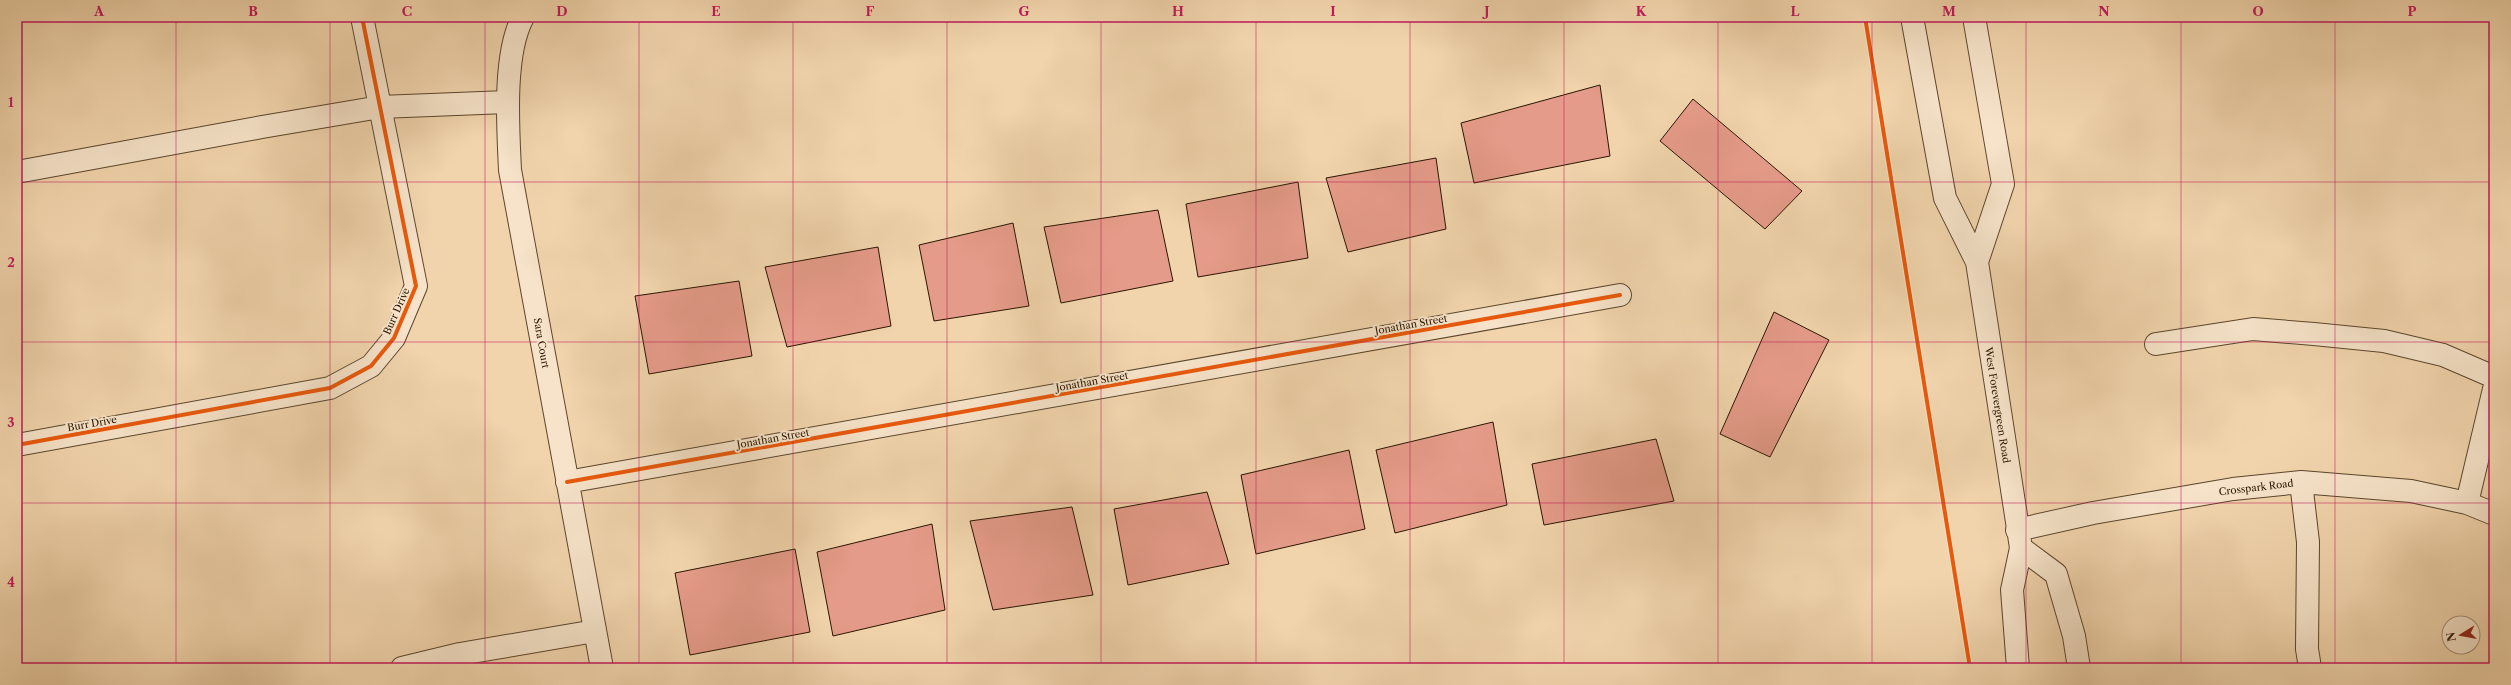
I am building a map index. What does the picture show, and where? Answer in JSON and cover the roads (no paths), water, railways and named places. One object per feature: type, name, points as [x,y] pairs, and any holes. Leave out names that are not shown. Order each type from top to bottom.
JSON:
[{"type":"street","name":"Burr Drive","points":[[17,444],[330,388],[371,366],[394,338],[416,286],[362,17]]},
{"type":"street","name":"Sara Court","points":[[523,17],[516,31],[507,102],[510,170],[602,668]]},
{"type":"street","name":"West Forevergreen Road","points":[[1912,17],[1945,198],[1977,262],[2019,539],[2012,590],[2018,668]]},
{"type":"street","name":"West Forevergreen Road","points":[[1974,17],[2003,184],[1977,262]]},
{"type":"street","points":[[17,172],[262,126],[380,107],[507,102]]},
{"type":"street","name":"Jonathan Street","points":[[567,482],[1620,295]]},
{"type":"street","points":[[2156,344],[2253,329],[2314,334],[2384,341],[2444,355],[2494,377]]},
{"type":"street","points":[[2467,503],[2494,389]]},
{"type":"street","points":[[2301,482],[2308,542],[2307,649],[2310,668]]},
{"type":"street","name":"Crosspark Road","points":[[2019,539],[2101,511],[2233,489],[2301,482],[2411,491],[2467,503],[2494,514]]},
{"type":"street","points":[[2019,539],[2056,574],[2074,636],[2079,668]]},
{"type":"street","points":[[402,668],[462,661],[595,631]]}]
